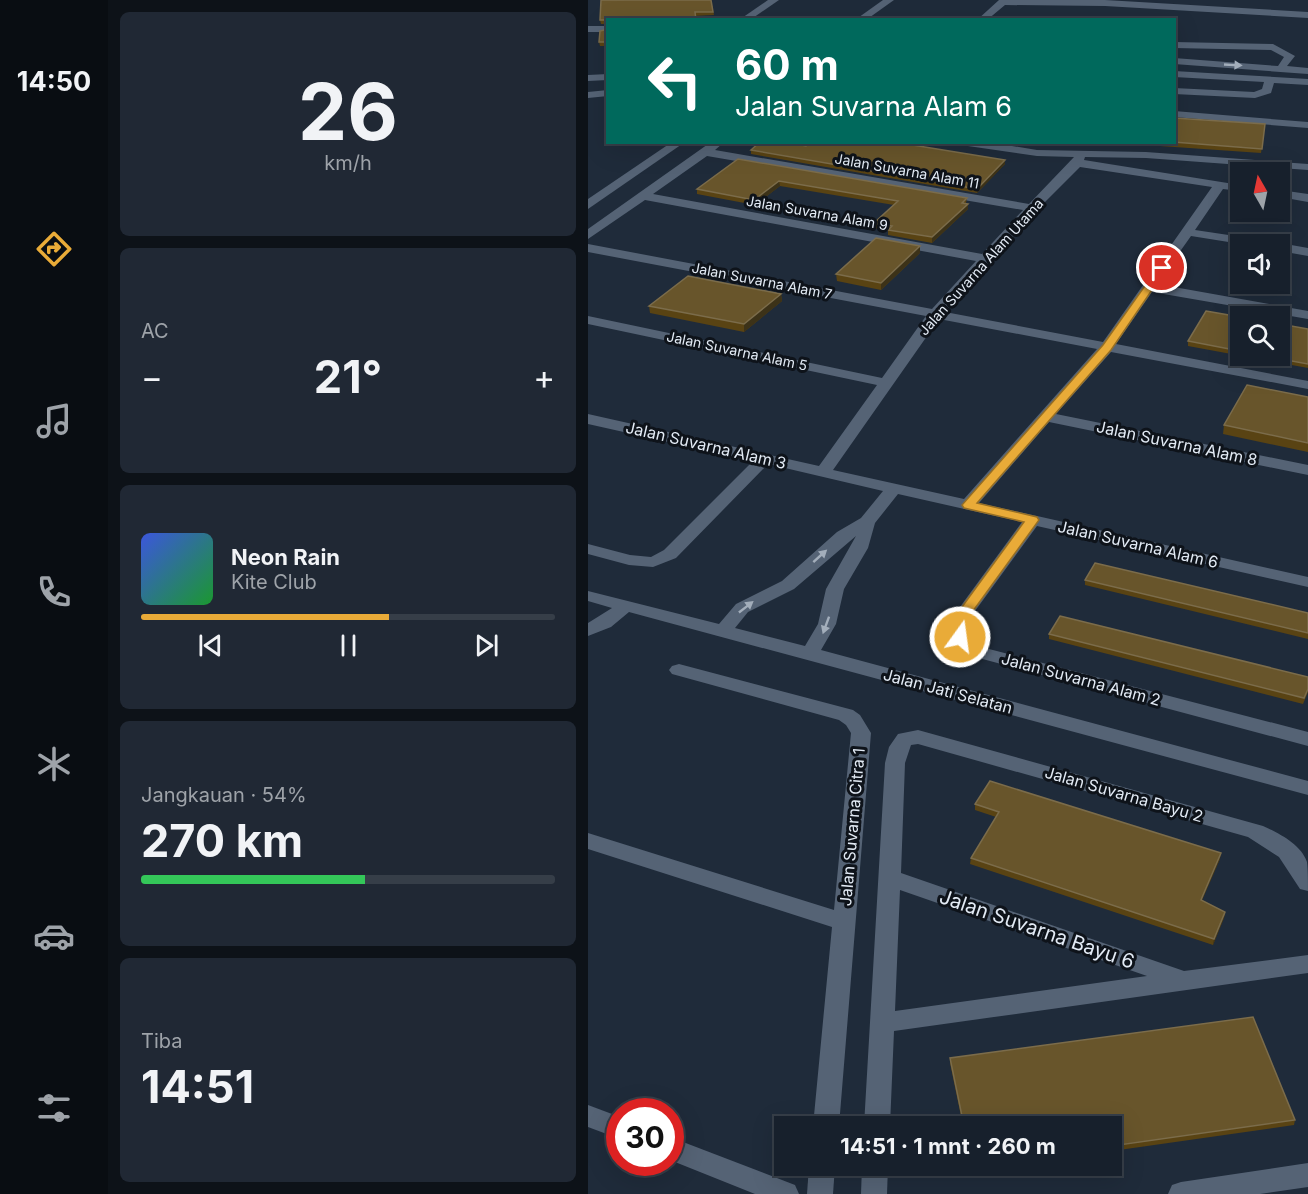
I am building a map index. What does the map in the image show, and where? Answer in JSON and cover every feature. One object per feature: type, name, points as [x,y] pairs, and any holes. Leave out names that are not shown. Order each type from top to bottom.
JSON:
[{"type":"street","points":[[746,18],[774,0]]},
{"type":"street","points":[[862,18],[889,0]]},
{"type":"street","points":[[1191,0],[1227,9]]},
{"type":"street","points":[[983,18],[1004,1],[1227,9],[1308,15]]},
{"type":"street","points":[[588,29],[606,28]]},
{"type":"street","points":[[1176,45],[1273,47],[1290,57],[1281,68]]},
{"type":"street","points":[[1176,61],[1308,71]]},
{"type":"street","points":[[1176,74],[1308,82]]},
{"type":"street","points":[[588,78],[606,77]]},
{"type":"street","points":[[1176,91],[1255,95],[1267,91],[1269,81]]},
{"type":"street","points":[[588,95],[606,93]]},
{"type":"street","points":[[1176,114],[1308,126]]},
{"type":"street","points":[[588,205],[677,144]]},
{"type":"street","points":[[588,235],[716,144]]},
{"type":"street","points":[[973,144],[1079,158],[1230,186]]},
{"type":"street","name":"Jalan Suvarna Alam 11","points":[[706,152],[1032,208]]},
{"type":"street","points":[[1079,158],[1146,155],[1308,167]]},
{"type":"street","name":"Jalan Suvarna Alam Utama","points":[[823,472],[935,314],[1079,158]]},
{"type":"street","points":[[968,505],[1107,347],[1220,185]]},
{"type":"street","points":[[1290,195],[1308,198]]},
{"type":"street","name":"Jalan Suvarna Alam 9","points":[[644,196],[986,259]]},
{"type":"street","points":[[1187,232],[1230,239]]},
{"type":"street","name":"Jalan Suvarna Alam 7","points":[[588,248],[1308,386]]},
{"type":"street","points":[[1290,249],[1308,252]]},
{"type":"street","points":[[1149,286],[1308,315]]},
{"type":"street","name":"Jalan Suvarna Alam 5","points":[[588,320],[886,383]]},
{"type":"street","name":"Jalan Suvarna Alam 8","points":[[1046,417],[1308,470]]},
{"type":"street","name":"Jalan Suvarna Alam 3","points":[[588,419],[894,488]]},
{"type":"street","points":[[588,549],[629,560],[653,562],[670,554],[764,459]]},
{"type":"street","points":[[723,631],[742,608],[788,585],[843,536],[867,522],[894,488]]},
{"type":"street","name":"Jalan Suvarna Alam 6","points":[[894,488],[1308,582]]},
{"type":"street","name":"Jalan Suvarna Alam 2","points":[[1032,520],[958,622],[960,637],[982,654],[1308,739]]},
{"type":"street","points":[[808,653],[823,636],[830,615],[833,592],[862,542],[867,531],[867,522]]},
{"type":"street","name":"Jalan Jati Selatan","points":[[588,597],[808,653],[1308,788]]},
{"type":"street","points":[[588,630],[604,623],[626,606]]},
{"type":"street","name":"Jalan Suvarna Citra 1","points":[[588,841],[843,922],[861,733],[858,727],[846,715],[679,670]]},
{"type":"street","name":"Jalan Suvarna Bayu 2","points":[[890,878],[895,763],[899,747],[905,739],[918,737],[1255,831],[1282,845],[1302,871],[1308,883]]},
{"type":"street","points":[[878,1116],[890,878]]},
{"type":"street","name":"Jalan Suvarna Bayu 6","points":[[890,878],[1184,980]]},
{"type":"street","points":[[827,1116],[843,922]]},
{"type":"street","name":"Jalan Suvarna Bayu 6","points":[[883,1023],[1308,964]]},
{"type":"street","points":[[588,1116],[606,1123]]},
{"type":"street","points":[[684,1154],[786,1194]]},
{"type":"street","points":[[1181,1194],[1308,1175]]},
{"type":"street","points":[[820,1194],[821,1176]]},
{"type":"street","points":[[874,1194],[875,1176]]},
{"type":"building","points":[[601,0],[711,0],[713,12],[695,12],[696,18],[606,18],[606,20],[600,20]]},
{"type":"building","points":[[606,30],[606,42],[599,42],[600,31]]},
{"type":"building","points":[[1176,118],[1265,124],[1262,149],[1176,142]]},
{"type":"building","points":[[758,144],[806,146],[808,144],[906,144],[1005,160],[977,189],[751,150]]},
{"type":"building","points":[[738,159],[967,198],[962,203],[968,204],[932,237],[888,230],[892,226],[874,223],[898,201],[779,181],[754,200],[697,189]]},
{"type":"building","points":[[876,238],[920,246],[881,283],[836,274]]},
{"type":"building","points":[[688,276],[781,294],[744,324],[649,306]]},
{"type":"building","points":[[1206,311],[1230,315],[1230,349],[1188,341]]},
{"type":"building","points":[[1290,326],[1308,329],[1308,364],[1290,361]]},
{"type":"building","points":[[1247,385],[1308,397],[1308,443],[1224,425]]},
{"type":"building","points":[[1095,563],[1308,613],[1308,633],[1085,580]]},
{"type":"building","points":[[1060,616],[1308,677],[1308,689],[1304,698],[1049,634]]},
{"type":"building","points":[[990,781],[1221,853],[1201,900],[1225,912],[1214,939],[971,858],[999,812],[975,804]]},
{"type":"building","points":[[1253,1017],[1295,1120],[1122,1145],[1122,1116],[962,1116],[950,1058]]},
{"type":"route","points":[[960,637],[958,622],[1032,520],[968,505],[1107,347],[1162,268]]}]
